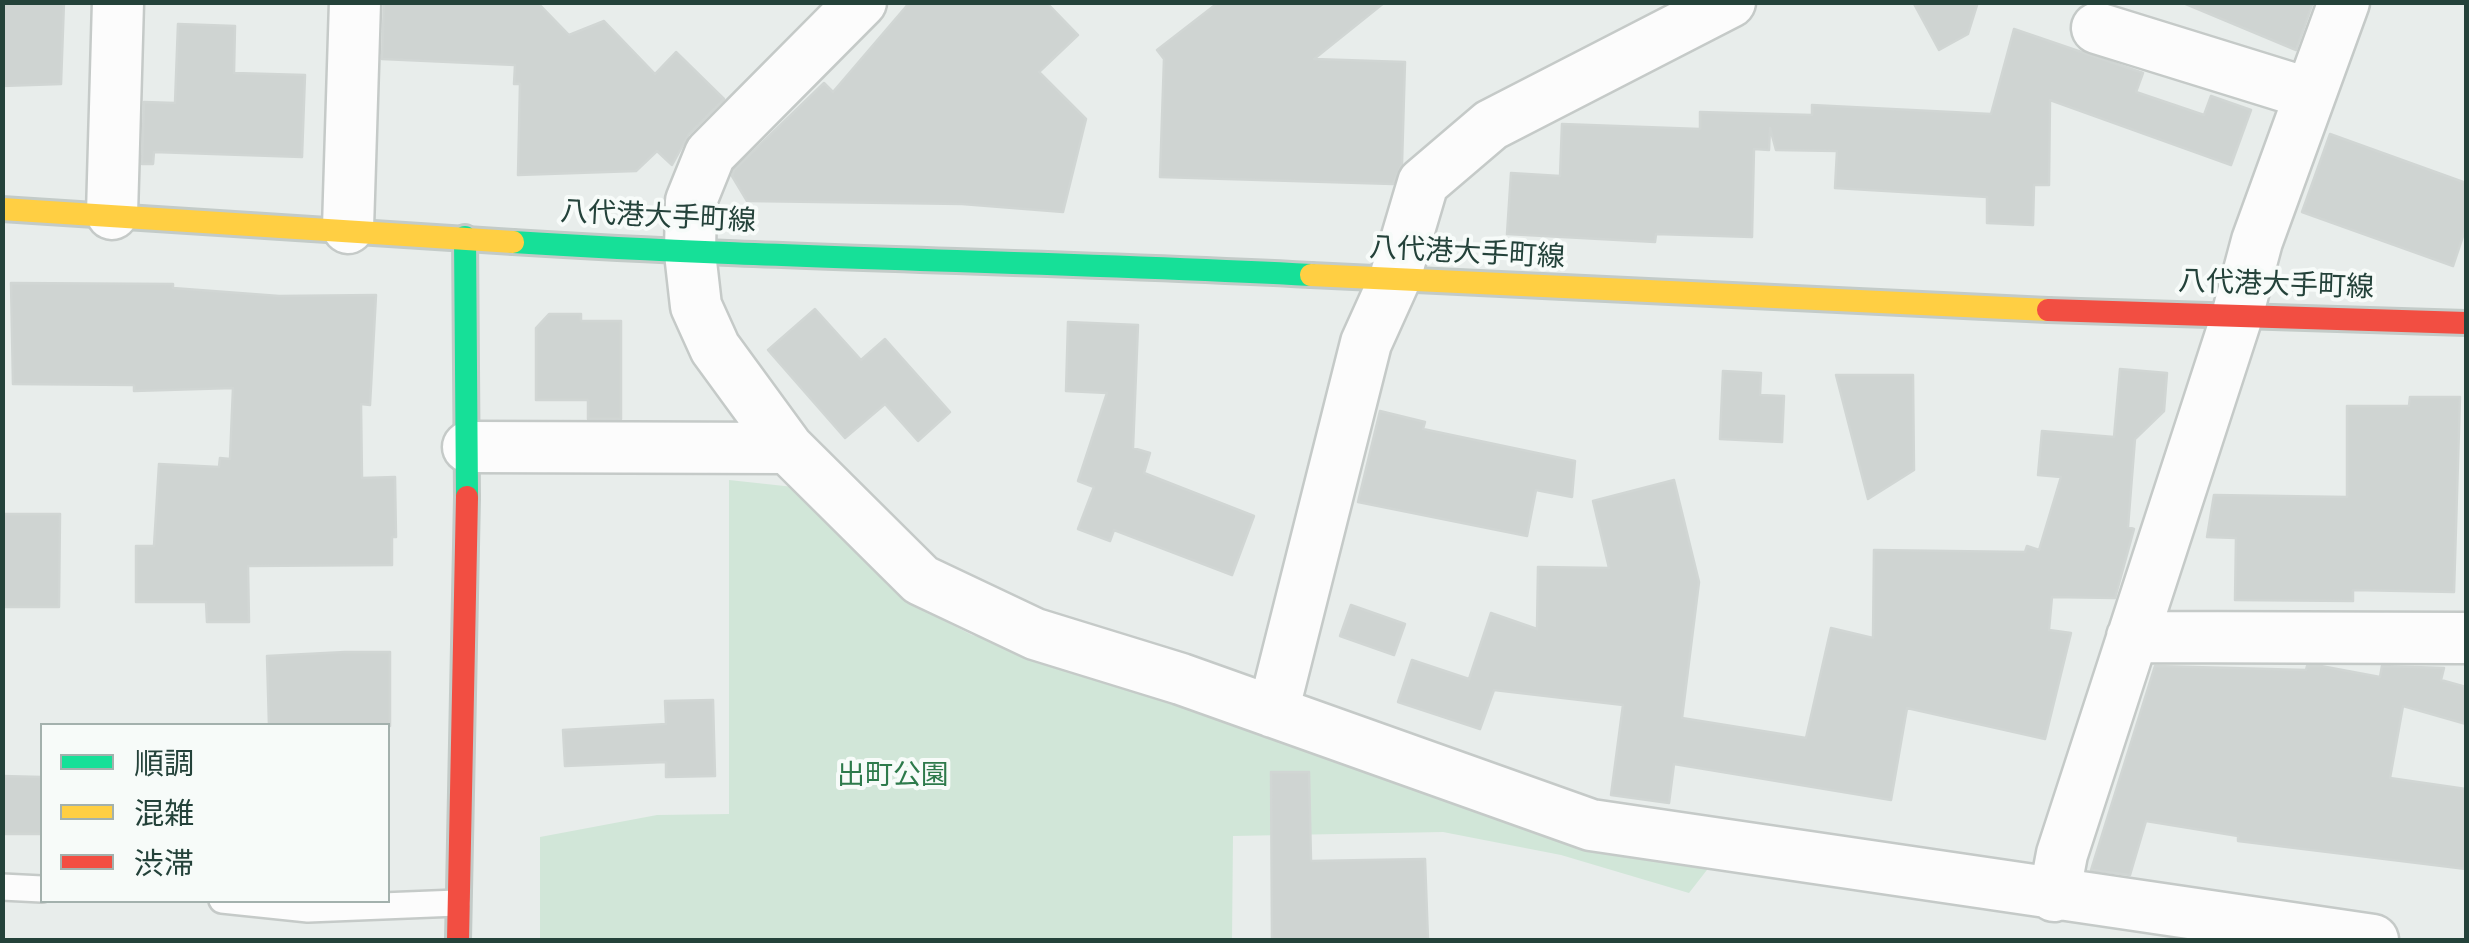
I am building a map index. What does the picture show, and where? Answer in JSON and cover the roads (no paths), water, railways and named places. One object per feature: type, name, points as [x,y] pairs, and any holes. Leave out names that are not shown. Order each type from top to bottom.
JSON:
[{"type":"main road","name":"八代港大手町線","points":[[2,209],[348,228],[690,253],[1048,261],[1841,303],[2466,323]]},
{"type":"main road","name":"八代港大手町線","points":[[270,250],[349,254],[465,237]]},
{"type":"main road","points":[[458,940],[468,447],[465,237]]},
{"type":"street","points":[[112,214],[118,2]]},
{"type":"street","points":[[348,228],[355,2]]},
{"type":"street","points":[[862,2],[710,154],[690,201],[690,253],[696,306],[714,348],[788,448],[922,580],[1035,634],[1273,712],[1591,825],[2373,940]]},
{"type":"street","points":[[1273,712],[1366,343],[1394,281],[1423,183],[1492,125],[1730,2]]},
{"type":"street","points":[[2054,896],[2062,854],[2237,316],[2256,241],[2344,2]]},
{"type":"street","points":[[2097,28],[2310,94]]},
{"type":"street","points":[[468,447],[788,448]]},
{"type":"street","points":[[2132,638],[2466,638]]},
{"type":"lane","points":[[2,887],[40,889]]},
{"type":"lane","points":[[251,903],[308,909],[457,903]]},
{"type":"park label","name":"出町公園","points":[[893,778]]}]
